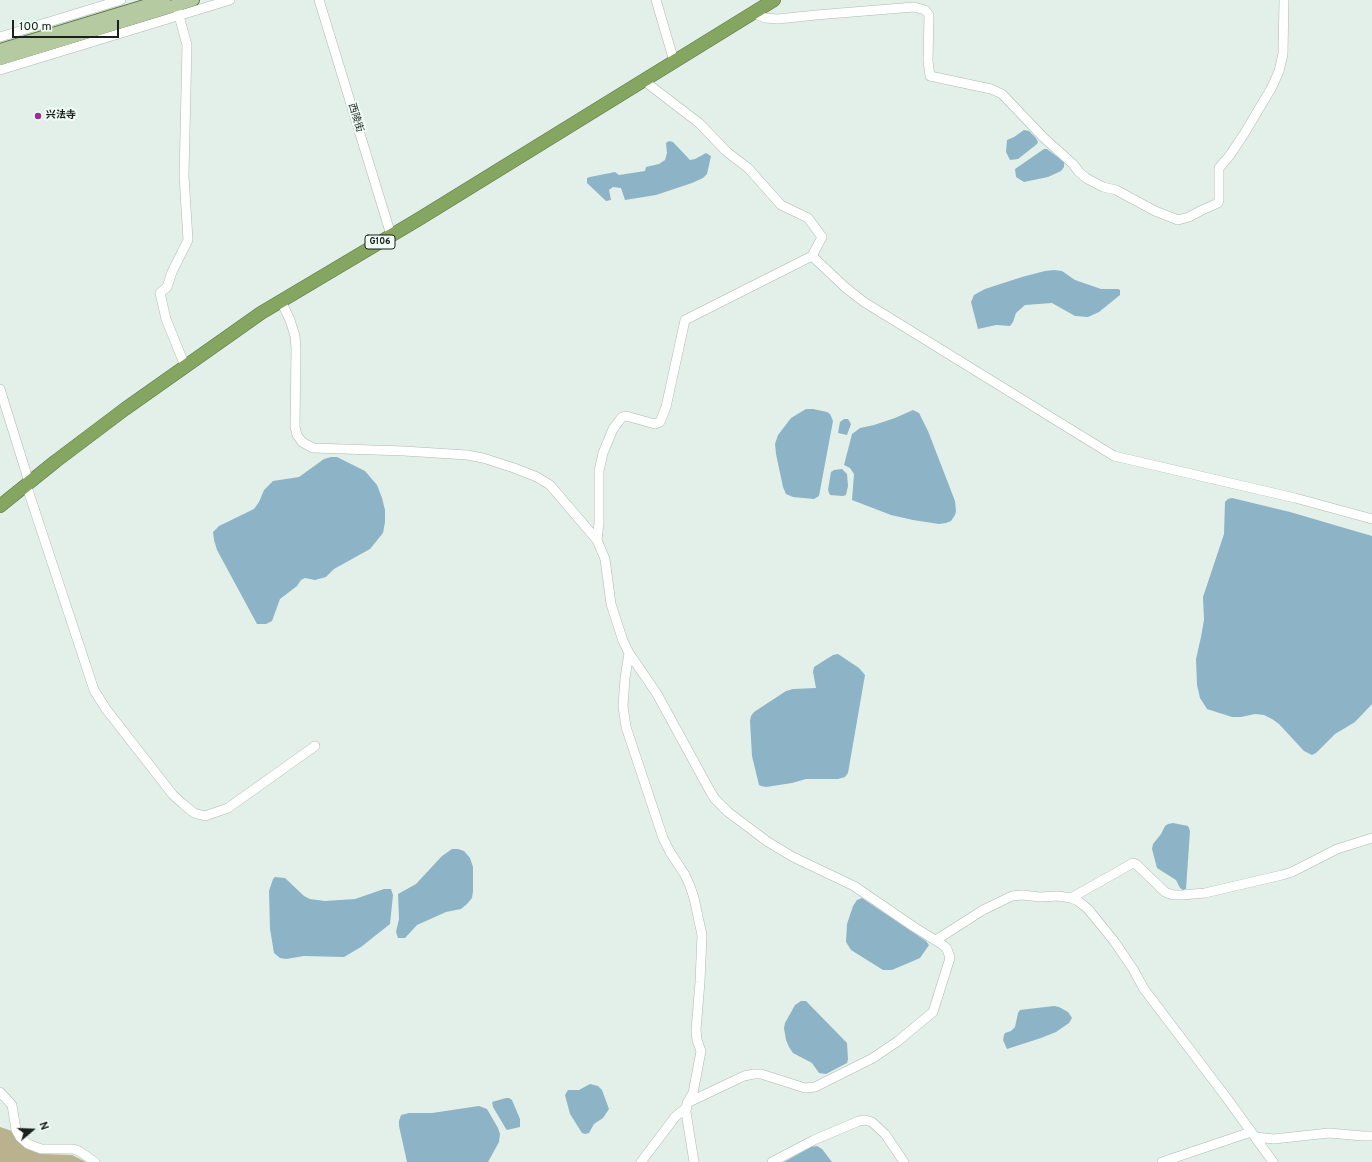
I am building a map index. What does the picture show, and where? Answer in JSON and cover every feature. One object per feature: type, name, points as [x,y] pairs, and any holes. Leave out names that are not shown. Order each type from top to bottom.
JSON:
[{"type":"highway","name":"G106","points":[[0,506],[27,483],[125,409],[261,313],[774,0]]},
{"type":"main road","points":[[0,50],[164,0]]},
{"type":"main road","points":[[0,59],[178,10],[193,0]]},
{"type":"street","points":[[0,37],[121,0]]},
{"type":"street","points":[[0,70],[178,10],[230,0]]},
{"type":"street","name":"西陵街","points":[[319,0],[391,235]]},
{"type":"street","points":[[656,0],[674,61]]},
{"type":"street","points":[[753,13],[765,18],[778,19],[914,7],[925,10],[928,15],[928,61],[930,76],[991,89],[1002,94],[1044,138],[1086,178],[1102,187],[1116,190],[1155,211],[1178,220],[1189,217],[1218,203],[1219,168],[1244,134],[1272,87],[1279,71],[1283,54],[1284,0]]},
{"type":"street","points":[[178,10],[187,45],[184,176],[188,240],[172,272],[167,287],[160,293],[166,319],[185,366]]},
{"type":"street","points":[[597,540],[599,523],[599,471],[603,453],[613,429],[618,420],[622,417],[626,416],[655,424],[660,422],[666,407],[685,320],[812,256],[822,237],[808,218],[781,205],[748,168],[727,152],[698,123],[643,80]]},
{"type":"street","points":[[812,256],[846,288],[864,302],[1114,456],[1295,498],[1372,519]]},
{"type":"street","points":[[281,301],[290,320],[295,336],[295,427],[299,439],[305,445],[313,448],[467,455],[499,462],[537,477],[550,485],[597,540],[605,559],[614,616],[629,653],[657,694],[710,791],[728,812],[774,846],[793,857],[854,886],[914,927],[943,944],[947,949],[950,958],[933,1012],[892,1045],[873,1058],[815,1087],[805,1088],[761,1074],[744,1076],[687,1105],[675,1117],[641,1162]]},
{"type":"street","points":[[0,389],[27,483],[94,690],[106,709],[173,795],[194,813],[205,816],[228,808],[315,746]]},
{"type":"street","points":[[629,653],[623,706],[626,727],[663,838],[690,886],[702,935],[696,1030],[696,1040],[701,1051],[693,1093],[687,1105],[687,1121],[694,1162]]},
{"type":"street","points":[[1072,898],[1133,863],[1136,864],[1165,892],[1173,895],[1206,893],[1287,874],[1337,849],[1372,838]]},
{"type":"street","points":[[936,940],[983,910],[1012,896],[1058,896],[1072,898],[1078,901],[1088,909],[1114,941],[1133,969],[1144,989],[1273,1162]]},
{"type":"street","points":[[0,1092],[12,1105],[16,1130],[20,1137],[28,1144],[41,1149],[68,1149],[78,1151],[95,1162]]},
{"type":"street","points":[[772,1162],[814,1140],[859,1121],[865,1120],[872,1122],[885,1134],[904,1162]]},
{"type":"street","points":[[1162,1162],[1253,1135],[1274,1139],[1329,1133],[1372,1136]]},
{"type":"shaded area","points":[[0,1127],[12,1131],[22,1145],[32,1151],[43,1154],[72,1155],[86,1162],[0,1162]]},
{"type":"water","points":[[1024,130],[1029,131],[1038,142],[1018,159],[1010,160],[1006,152],[1007,140]]},
{"type":"water","points":[[669,141],[673,142],[690,160],[706,153],[711,156],[707,174],[703,178],[692,183],[656,195],[625,200],[621,188],[613,187],[609,190],[611,200],[606,201],[587,183],[587,178],[590,177],[615,172],[619,175],[645,171],[646,167],[659,164],[665,160],[667,153],[666,143]]},
{"type":"water","points":[[1044,149],[1047,149],[1064,162],[1064,167],[1061,171],[1048,177],[1024,182],[1016,177],[1015,169]]},
{"type":"water","points":[[1054,270],[1062,271],[1075,280],[1101,289],[1118,289],[1120,290],[1120,295],[1099,312],[1088,317],[1075,316],[1052,303],[1025,305],[1016,313],[1010,326],[996,325],[978,329],[971,302],[974,295],[985,289],[1022,277]]},
{"type":"water","points":[[806,409],[827,412],[830,414],[833,421],[819,496],[814,499],[793,497],[786,494],[783,487],[775,444],[778,435],[791,418]]},
{"type":"water","points":[[913,410],[919,413],[928,431],[955,501],[955,515],[951,521],[946,523],[939,524],[891,515],[852,500],[854,474],[850,468],[844,465],[852,434],[860,428],[895,418]]},
{"type":"water","points":[[844,419],[848,419],[851,424],[847,435],[838,433],[840,422]]},
{"type":"water","points":[[337,457],[365,471],[377,485],[385,510],[383,533],[370,549],[334,569],[326,577],[315,580],[305,578],[301,580],[297,586],[280,599],[272,621],[266,624],[257,624],[217,550],[213,532],[219,526],[254,509],[264,490],[273,481],[299,477],[324,459]]},
{"type":"water","points":[[842,469],[847,474],[848,486],[846,495],[830,495],[828,490],[831,472]]},
{"type":"water","points":[[1232,498],[1290,512],[1372,536],[1372,704],[1355,722],[1335,734],[1316,753],[1312,755],[1304,751],[1279,724],[1272,719],[1264,715],[1255,714],[1232,717],[1207,709],[1200,698],[1197,685],[1196,659],[1204,620],[1203,597],[1224,534],[1225,502]]},
{"type":"water","points":[[838,654],[859,668],[865,675],[848,773],[845,777],[838,779],[806,779],[766,787],[759,785],[752,756],[751,716],[754,712],[786,691],[793,689],[816,688],[813,672],[814,667],[833,655]]},
{"type":"water","points":[[1173,823],[1188,826],[1190,831],[1186,889],[1183,890],[1180,888],[1176,880],[1157,868],[1152,849],[1153,844],[1165,826]]},
{"type":"water","points":[[452,849],[464,851],[470,858],[473,867],[472,898],[461,909],[446,912],[417,925],[405,938],[398,938],[396,932],[399,919],[398,894],[416,884],[442,856]]},
{"type":"water","points":[[275,877],[285,878],[304,896],[310,899],[325,901],[355,899],[384,889],[391,889],[393,895],[390,924],[361,947],[344,957],[304,956],[286,959],[280,958],[274,953],[270,929],[269,891]]},
{"type":"water","points":[[862,898],[926,941],[929,945],[920,958],[892,970],[883,970],[851,950],[846,942],[847,924],[853,906],[857,900]]},
{"type":"water","points":[[801,1001],[806,1001],[847,1043],[847,1063],[826,1074],[819,1073],[812,1063],[793,1053],[786,1040],[784,1028],[785,1023],[795,1005]]},
{"type":"water","points":[[1054,1006],[1068,1012],[1072,1018],[1069,1023],[1056,1032],[1007,1049],[1003,1040],[1004,1035],[1015,1027],[1020,1010]]},
{"type":"water","points":[[590,1084],[598,1086],[602,1090],[609,1109],[603,1118],[594,1124],[589,1133],[585,1134],[582,1133],[570,1114],[565,1095],[568,1090],[579,1090]]},
{"type":"water","points":[[506,1098],[512,1100],[520,1119],[520,1127],[507,1130],[493,1107],[492,1102]]},
{"type":"water","points":[[479,1106],[487,1109],[500,1134],[499,1142],[488,1162],[407,1162],[399,1126],[401,1115],[409,1113],[432,1113]]},
{"type":"water","points":[[817,1146],[822,1149],[832,1162],[784,1162],[811,1147]]},
{"type":"place","name":"兴法寺","points":[[38,116]]}]
